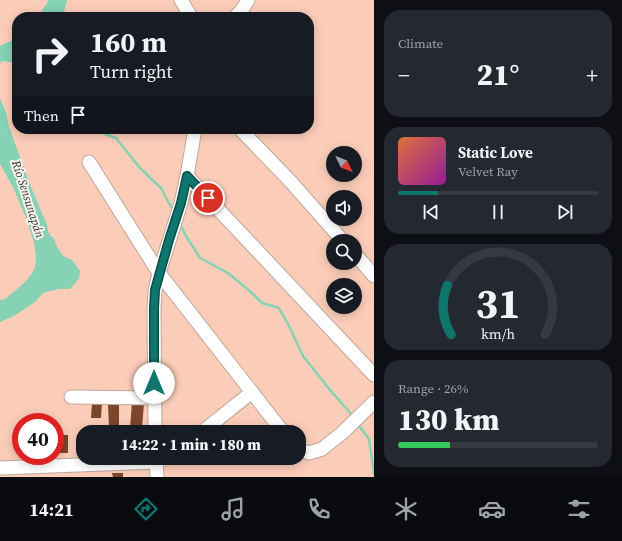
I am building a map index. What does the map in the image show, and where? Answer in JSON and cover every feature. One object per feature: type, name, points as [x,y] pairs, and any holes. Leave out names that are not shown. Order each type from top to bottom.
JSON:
[{"type":"street","points":[[181,0],[188,12]]},
{"type":"street","points":[[240,12],[248,0]]},
{"type":"street","points":[[155,425],[155,290],[181,203],[187,176],[191,134]]},
{"type":"street","points":[[245,134],[291,182],[337,234]]},
{"type":"street","points":[[89,162],[159,273],[278,425]]},
{"type":"street","points":[[187,176],[374,375]]},
{"type":"street","points":[[362,262],[374,276]]},
{"type":"street","points":[[211,425],[252,392]]},
{"type":"street","points":[[72,397],[154,398]]},
{"type":"street","points":[[306,452],[309,453],[322,449],[342,433],[374,402]]},
{"type":"street","points":[[0,468],[76,464]]},
{"type":"street","points":[[157,477],[158,465]]},
{"type":"shaded area","points":[[0,0],[374,0],[374,477],[0,477]]},
{"type":"water","points":[[49,0],[67,0],[64,12],[41,12]]},
{"type":"water","points":[[12,40],[12,62],[3,61],[0,63],[0,46]]},
{"type":"water","name":"Río Sensunapán","points":[[0,99],[6,112],[9,127],[47,225],[49,234],[54,239],[63,256],[72,260],[80,271],[79,278],[70,289],[59,289],[43,293],[35,302],[14,316],[0,322],[0,300],[5,299],[31,275],[35,268],[36,258],[34,243],[27,220],[13,187],[0,164]]},
{"type":"building","points":[[132,402],[144,403],[142,425],[130,425]]},
{"type":"building","points":[[92,403],[102,403],[101,418],[91,418]]},
{"type":"building","points":[[108,405],[119,405],[119,425],[109,425]]},
{"type":"building","points":[[64,435],[68,435],[68,453],[64,453]]},
{"type":"building","points":[[112,473],[123,473],[123,477],[113,477]]},
{"type":"waterway","points":[[105,134],[116,138],[140,168],[161,188],[171,207]]},
{"type":"waterway","points":[[180,224],[200,258],[228,273],[262,303],[279,308],[303,356],[352,415]]},
{"type":"waterway","points":[[360,427],[369,439],[374,473]]},
{"type":"route","points":[[154,383],[155,290],[181,203],[187,176],[208,198]]}]
